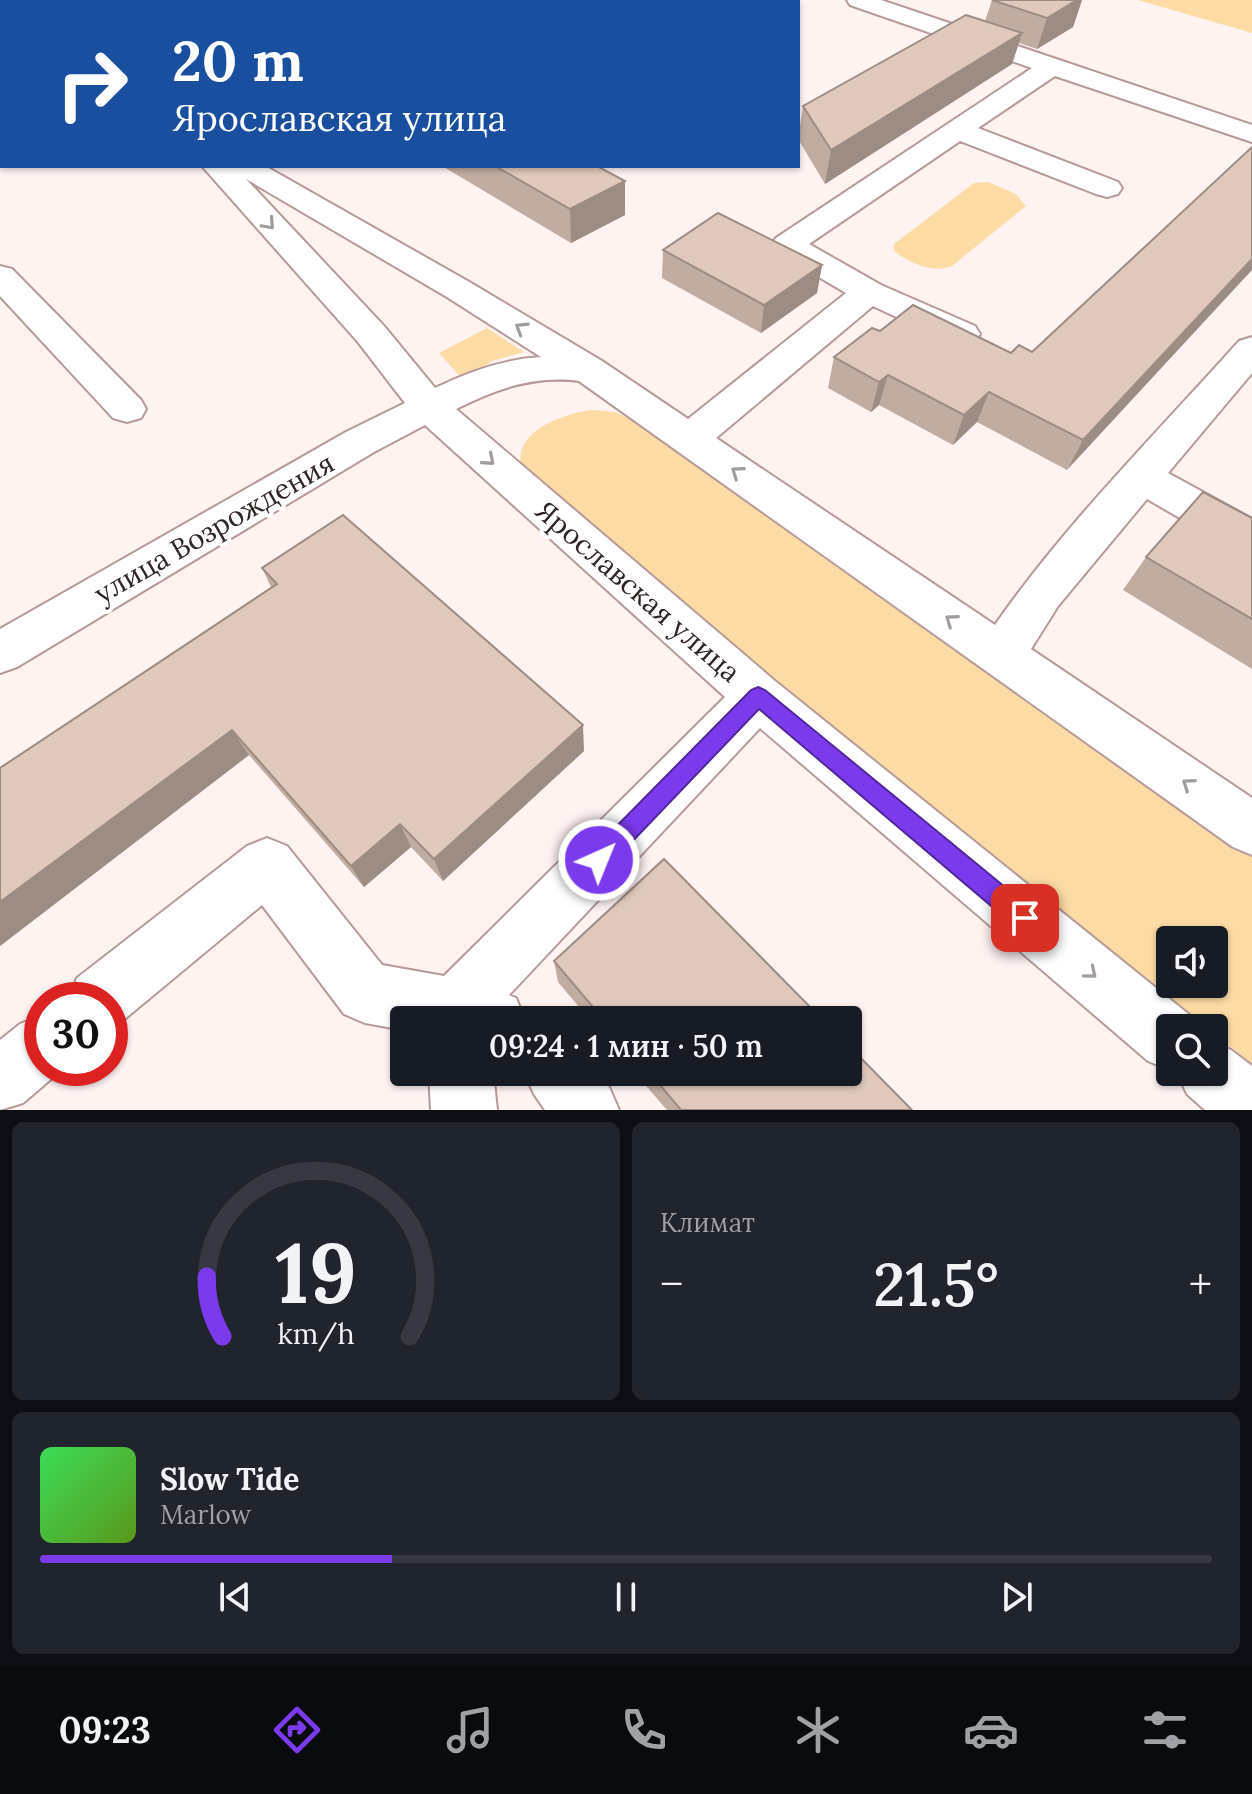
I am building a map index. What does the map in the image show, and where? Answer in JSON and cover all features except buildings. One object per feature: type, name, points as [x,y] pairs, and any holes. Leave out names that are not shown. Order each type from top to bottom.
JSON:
[{"type":"street","points":[[858,0],[1252,134]]},
{"type":"street","points":[[989,346],[869,292],[787,245],[1052,66]]},
{"type":"street","points":[[957,130],[1107,188]]},
{"type":"street","name":"Ярославская улица","points":[[219,168],[371,334],[430,408],[758,696],[1156,1027]]},
{"type":"street","points":[[247,168],[470,296],[589,370],[1252,829]]},
{"type":"street","points":[[0,276],[127,409]]},
{"type":"street","points":[[690,439],[869,292]]},
{"type":"street","points":[[1001,655],[1042,593],[1252,349]]},
{"type":"street","name":"улица Возрождения","points":[[0,653],[360,442],[473,385],[504,374],[544,367],[589,370]]},
{"type":"street","points":[[1141,477],[1252,539]]},
{"type":"street","points":[[477,1006],[758,696]]},
{"type":"street","points":[[121,982],[267,865],[365,993],[423,1006]]},
{"type":"street","points":[[0,1080],[24,1061]]},
{"type":"street","points":[[462,1086],[464,1110]]},
{"type":"street","points":[[567,1086],[586,1110]]},
{"type":"street","points":[[1226,1086],[1252,1108]]},
{"type":"shaded area","points":[[1138,0],[1252,0],[1252,33]]},
{"type":"shaded area","points":[[988,182],[1016,194],[1026,206],[952,266],[937,269],[922,266],[894,251],[894,244],[974,183]]},
{"type":"shaded area","points":[[487,328],[524,352],[492,361],[464,381],[439,353]]},
{"type":"shaded area","points":[[591,410],[615,412],[639,423],[1252,851],[1252,1064],[1228,1045],[1228,1014],[1190,1014],[1170,998],[1228,998],[1228,926],[1156,926],[1156,987],[533,486],[522,470],[520,456],[524,445],[542,427]]},
{"type":"route","points":[[599,860],[758,696],[1025,918]]}]
